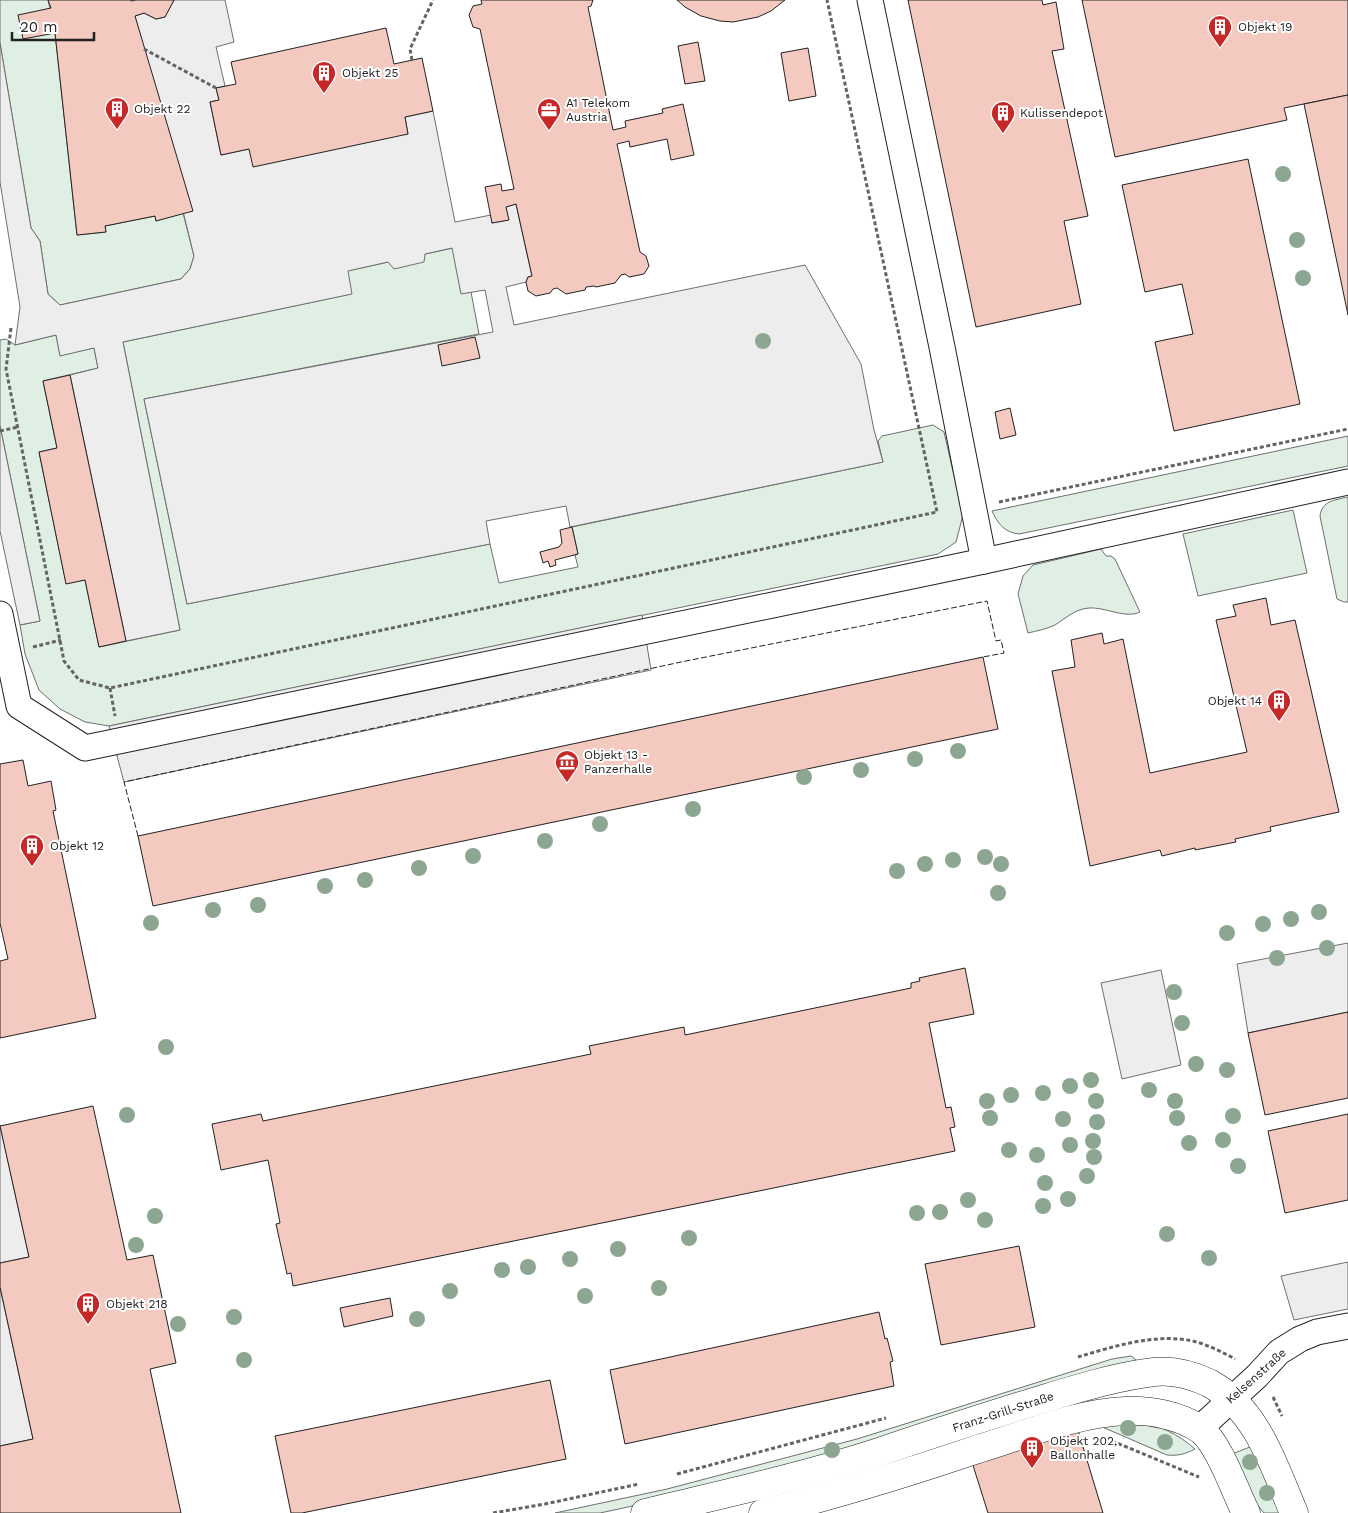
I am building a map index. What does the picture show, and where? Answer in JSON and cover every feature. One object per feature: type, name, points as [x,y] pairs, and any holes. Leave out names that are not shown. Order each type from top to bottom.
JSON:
[{"type":"street","points":[[870,0],[984,561]]},
{"type":"street","points":[[0,614],[19,706],[84,748],[984,561],[1348,482]]},
{"type":"street","name":"Kelsenstraße","points":[[1199,1429],[1257,1376],[1279,1352],[1300,1339],[1317,1332],[1348,1326]]},
{"type":"street","name":"Franz-Grill-Straße","points":[[645,1513],[762,1485],[874,1453],[1065,1392],[1128,1376],[1156,1372],[1175,1372],[1209,1383],[1231,1399],[1259,1434],[1294,1513]]},
{"type":"street","points":[[763,1513],[916,1470],[1071,1419],[1123,1411],[1146,1411],[1167,1415],[1199,1429],[1209,1438],[1217,1452],[1246,1513]]},
{"type":"path","points":[[412,60],[410,49],[434,0]]},
{"type":"path","points":[[827,0],[937,512]]},
{"type":"path","points":[[144,49],[216,88]]},
{"type":"path","points":[[11,328],[6,370],[64,661],[79,680],[110,688],[937,512],[974,508],[1348,428]]},
{"type":"path","points":[[0,431],[18,427]]},
{"type":"path","points":[[1077,1358],[1124,1344],[1143,1341],[1181,1340],[1201,1343],[1221,1352],[1241,1363],[1257,1376]]},
{"type":"path","points":[[674,1475],[887,1418]]},
{"type":"path","points":[[1109,1440],[1205,1480]]},
{"type":"path","points":[[493,1513],[546,1504],[646,1482]]},
{"type":"green space","points":[[0,0],[48,0],[55,33],[77,235],[106,232],[105,226],[155,216],[156,221],[183,213],[194,256],[190,269],[181,279],[60,305],[48,294],[40,241],[31,228],[0,43]]},
{"type":"green space","points":[[453,248],[461,293],[471,292],[479,334],[144,399],[187,604],[490,544],[499,583],[578,567],[575,555],[578,554],[572,527],[883,462],[878,441],[882,436],[933,425],[944,432],[963,515],[956,542],[938,554],[109,726],[85,722],[60,709],[39,690],[25,654],[20,625],[40,621],[0,426],[0,340],[6,339],[15,345],[56,335],[60,355],[94,348],[98,368],[43,381],[57,448],[39,452],[66,583],[85,580],[99,647],[180,630],[123,342],[351,294],[347,271]]},
{"type":"green space","points":[[1348,436],[1348,466],[1019,534],[1002,527],[992,511]]},
{"type":"green space","points":[[1348,497],[1348,602],[1344,602],[1337,599],[1320,516],[1326,504]]},
{"type":"green space","points":[[1293,510],[1307,573],[1198,596],[1183,534]]},
{"type":"green space","points":[[1101,549],[1106,556],[1111,556],[1115,559],[1140,612],[1122,614],[1089,608],[1075,612],[1055,625],[1028,633],[1018,594],[1023,576],[1033,565]]},
{"type":"green space","points":[[1131,1356],[1140,1363],[891,1439],[651,1502],[600,1513],[555,1513],[667,1489],[857,1439],[1112,1359]]},
{"type":"green space","points":[[1136,1419],[1167,1431],[1195,1449],[1182,1454],[1167,1455],[1100,1426]]},
{"type":"green space","points":[[1255,1445],[1285,1513],[1264,1513],[1256,1503],[1232,1454]]},
{"type":"shaded area","points":[[174,0],[225,0],[234,42],[216,47],[225,86],[216,88],[219,100],[210,102],[221,155],[249,149],[408,134],[405,117],[433,111],[455,222],[491,215],[492,223],[508,220],[506,207],[516,204],[532,276],[528,277],[526,282],[506,287],[514,325],[805,265],[861,364],[874,430],[883,462],[570,527],[566,506],[486,521],[490,544],[187,604],[144,399],[493,332],[485,290],[461,294],[452,248],[425,254],[424,262],[394,269],[388,262],[348,271],[352,294],[123,342],[180,630],[126,641],[70,375],[98,368],[94,348],[60,356],[56,335],[15,345],[20,307],[0,182],[0,43],[31,228],[40,241],[48,294],[60,305],[181,279],[190,269],[194,256],[135,16],[144,13],[156,19],[165,17]]},
{"type":"shaded area","points":[[0,426],[40,621],[20,625],[0,531]]},
{"type":"shaded area","points":[[642,615],[651,670],[124,782],[109,726]]},
{"type":"shaded area","points":[[1348,943],[1348,1012],[1248,1033],[1237,964]]},
{"type":"shaded area","points":[[1161,970],[1181,1065],[1122,1079],[1101,983]]},
{"type":"shaded area","points":[[0,1125],[29,1257],[0,1263]]},
{"type":"shaded area","points":[[1348,1262],[1348,1309],[1294,1320],[1281,1276]]},
{"type":"shaded area","points":[[0,1287],[33,1439],[0,1446]]},
{"type":"building","name":"Objekt 22","points":[[48,0],[174,0],[165,17],[156,19],[144,13],[135,16],[193,211],[156,221],[155,216],[105,226],[106,232],[77,235],[55,33],[23,39],[18,15],[51,8]]},
{"type":"building","points":[[481,0],[593,0],[591,6],[588,7],[613,130],[626,127],[625,121],[663,113],[662,109],[683,104],[694,155],[671,160],[667,139],[630,147],[629,141],[617,144],[640,252],[646,256],[649,266],[644,274],[629,277],[625,274],[621,275],[615,283],[586,287],[585,290],[566,294],[557,288],[553,289],[550,293],[536,296],[528,291],[526,282],[528,277],[532,276],[516,204],[506,207],[509,220],[492,223],[485,187],[501,184],[502,191],[514,189],[480,29],[473,27],[469,15],[473,6],[482,4]]},
{"type":"building","points":[[677,0],[785,0],[771,11],[758,17],[733,22],[701,16]]},
{"type":"building","name":"Kulissendepot","points":[[908,0],[1042,0],[1043,5],[1056,2],[1064,49],[1052,51],[1088,216],[1064,221],[1081,304],[976,327]]},
{"type":"building","name":"Objekt 19","points":[[1082,0],[1348,0],[1348,95],[1284,108],[1287,120],[1115,157]]},
{"type":"building","name":"Objekt 25","points":[[386,28],[394,64],[422,58],[433,111],[405,117],[408,134],[253,167],[249,149],[221,155],[210,102],[219,100],[216,88],[236,84],[231,62]]},
{"type":"building","points":[[698,42],[705,81],[685,84],[678,46]]},
{"type":"building","points":[[808,48],[816,96],[789,101],[781,53]]},
{"type":"building","points":[[1348,95],[1348,315],[1304,104]]},
{"type":"building","points":[[1248,159],[1300,404],[1174,431],[1155,342],[1193,334],[1182,284],[1145,292],[1122,185]]},
{"type":"building","points":[[475,337],[480,358],[442,366],[438,345]]},
{"type":"building","points":[[70,375],[126,641],[99,647],[85,580],[66,584],[39,452],[57,448],[43,381]]},
{"type":"building","points":[[1010,408],[1016,435],[1000,439],[995,412]]},
{"type":"building","points":[[572,527],[578,554],[555,560],[556,565],[550,567],[548,561],[543,563],[540,552],[559,547],[562,543],[560,530]]},
{"type":"building","name":"Objekt 14","points":[[1266,598],[1271,625],[1295,620],[1339,812],[1270,827],[1271,831],[1235,839],[1236,842],[1195,850],[1195,848],[1162,856],[1160,850],[1090,866],[1052,671],[1075,667],[1071,640],[1102,633],[1104,644],[1123,639],[1150,773],[1247,752],[1216,620],[1236,616],[1233,605]]},
{"type":"building","name":"Objekt 13 - Panzerhalle","points":[[983,657],[998,729],[153,906],[138,836]]},
{"type":"building","name":"Objekt 12","points":[[23,760],[28,786],[51,781],[56,810],[53,811],[96,1018],[0,1038],[0,961],[8,959],[0,923],[0,764]]},
{"type":"building","points":[[965,968],[974,1014],[929,1023],[946,1108],[951,1107],[955,1127],[950,1128],[955,1151],[293,1286],[291,1273],[287,1274],[276,1224],[280,1223],[268,1160],[221,1170],[212,1124],[261,1114],[263,1121],[591,1054],[589,1046],[684,1027],[685,1035],[911,988],[911,983],[920,981],[919,978]]},
{"type":"building","points":[[1348,1012],[1348,1098],[1265,1115],[1248,1033]]},
{"type":"building","name":"Objekt 218","points":[[93,1106],[127,1260],[153,1255],[176,1363],[150,1369],[181,1513],[0,1513],[0,1446],[33,1439],[0,1287],[0,1263],[29,1257],[0,1126]]},
{"type":"building","points":[[1348,1114],[1348,1200],[1285,1213],[1268,1131]]},
{"type":"building","points":[[1019,1246],[1035,1327],[941,1345],[925,1264]]},
{"type":"building","points":[[390,1298],[393,1316],[344,1327],[340,1308]]},
{"type":"building","points":[[879,1312],[885,1339],[887,1338],[893,1361],[890,1362],[894,1386],[625,1444],[610,1370]]},
{"type":"building","points":[[550,1380],[566,1459],[302,1513],[291,1513],[275,1436]]},
{"type":"building","name":"Objekt 202, Ballonhalle","points":[[1077,1427],[1103,1513],[988,1513],[971,1459]]},
{"type":"fence","points":[[138,836],[124,782],[681,662],[987,601],[996,641],[1001,640],[1004,653],[983,657]]},
{"type":"place","name":"Objekt 19","points":[[1220,48]]},
{"type":"place","name":"Objekt 25","points":[[324,94]]},
{"type":"place","name":"Objekt 22","points":[[117,130]]},
{"type":"place","name":"A1 Telekom Austria","points":[[549,131]]},
{"type":"place","name":"Kulissendepot","points":[[1003,134]]},
{"type":"place","name":"Objekt 14","points":[[1279,722]]},
{"type":"place","name":"Objekt 13 - Panzerhalle","points":[[567,783]]},
{"type":"place","name":"Objekt 12","points":[[32,867]]},
{"type":"place","name":"Objekt 218","points":[[88,1325]]},
{"type":"place","name":"Objekt 202, Ballonhalle","points":[[1032,1469]]}]
